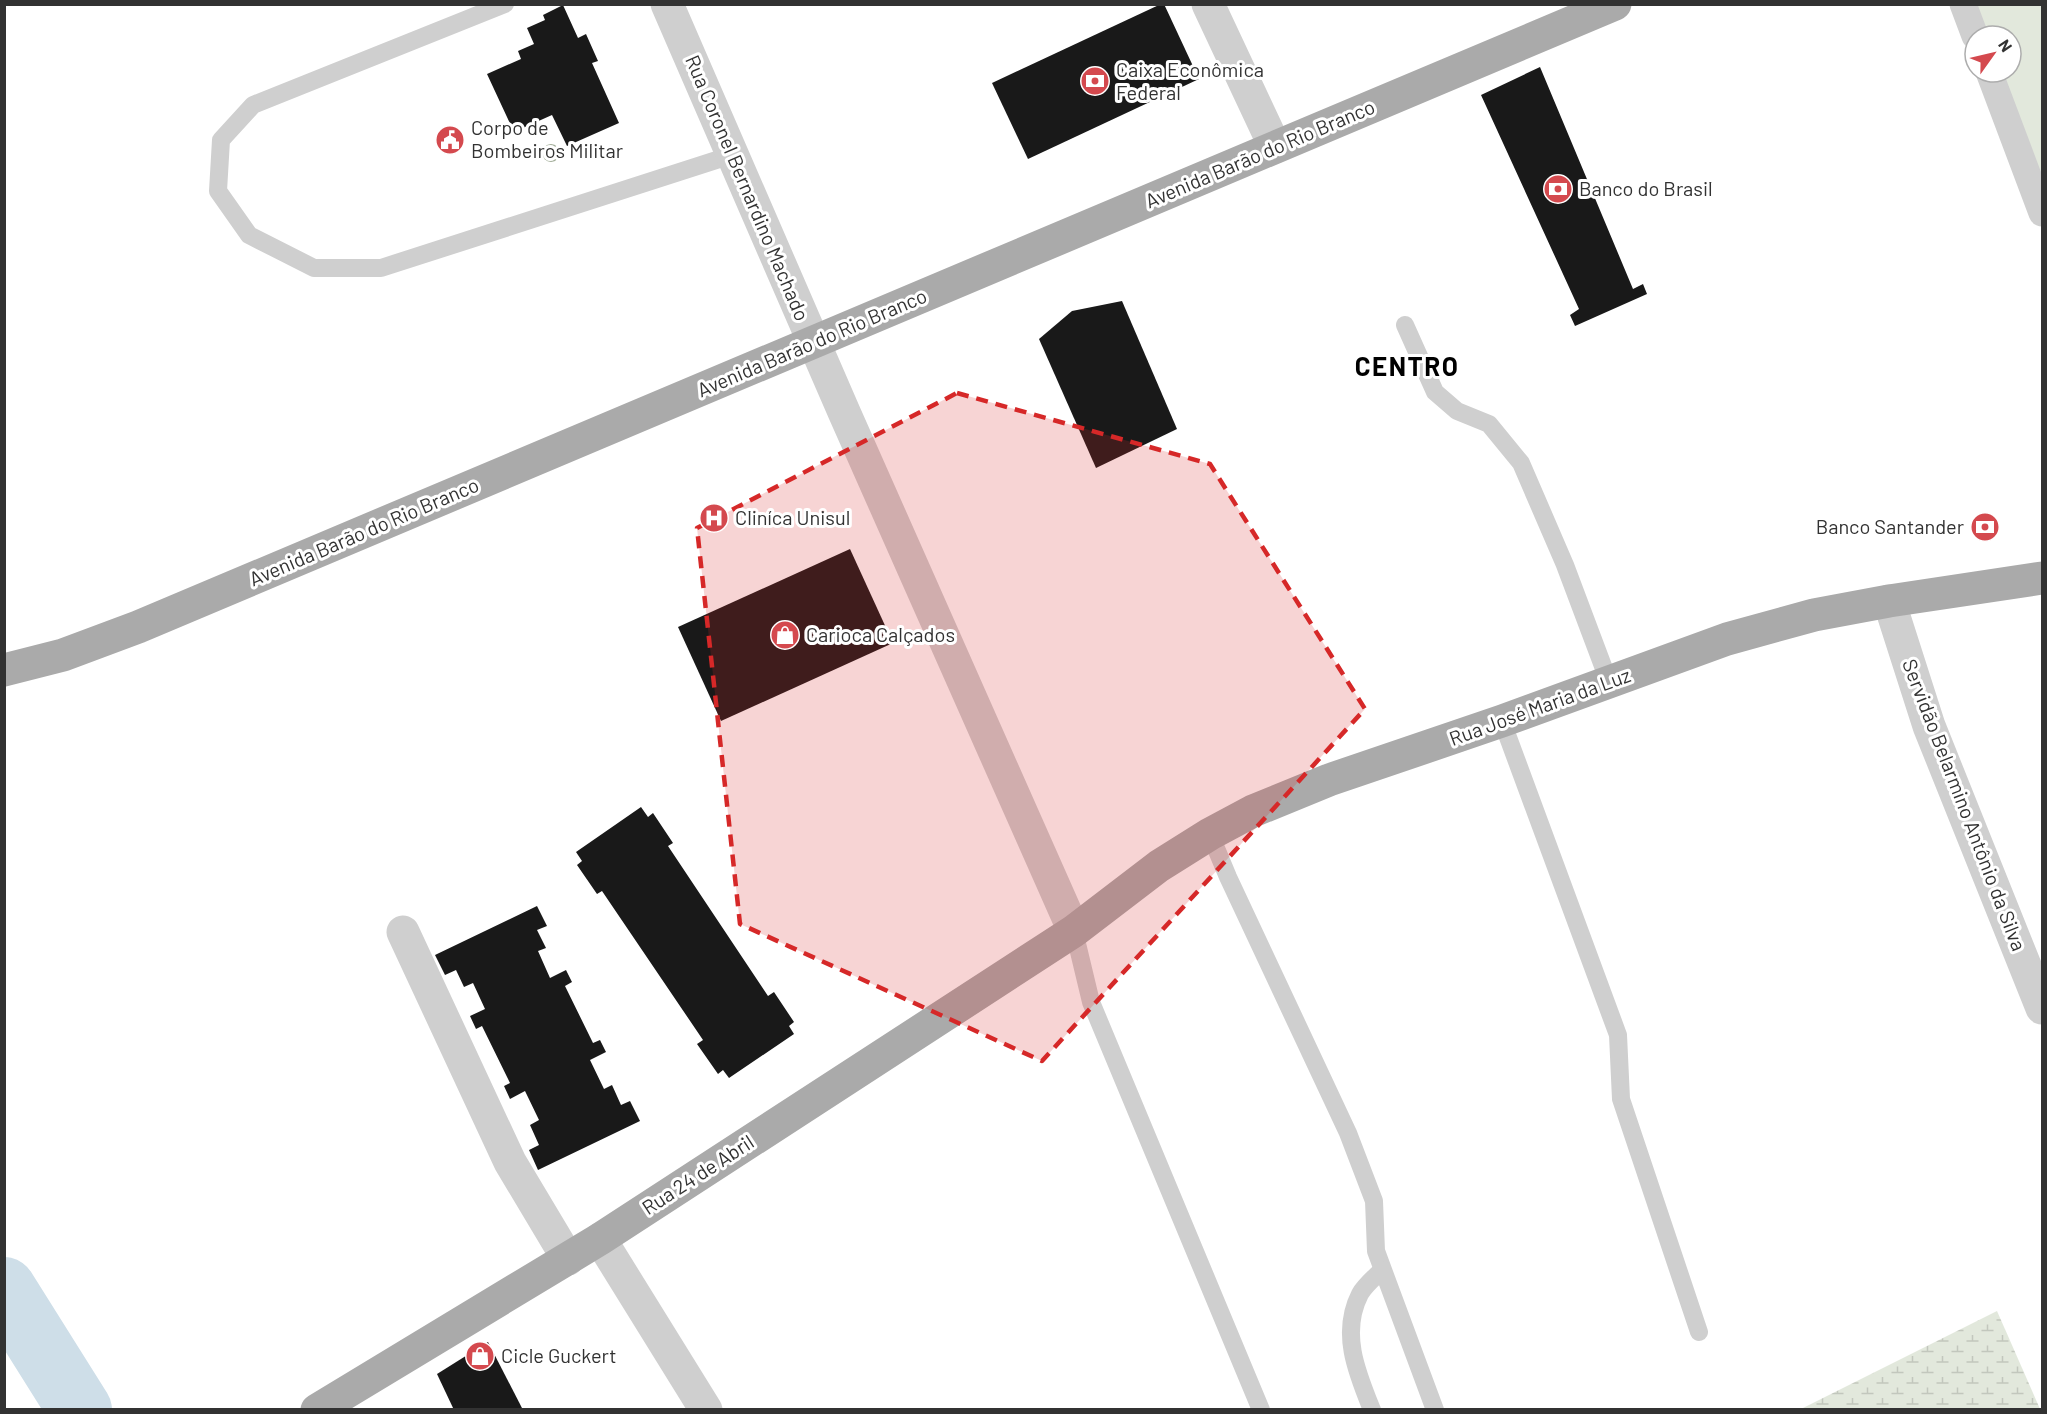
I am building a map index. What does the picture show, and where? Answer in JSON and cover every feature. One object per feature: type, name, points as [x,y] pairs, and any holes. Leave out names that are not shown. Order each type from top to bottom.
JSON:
[{"type":"main road","name":"Avenida Barão do Rio Branco","points":[[4,670],[63,655],[138,627],[1615,4]]},
{"type":"main road","name":"Rua José Maria da Luz","points":[[1074,931],[1159,867],[1210,834],[1253,811],[1329,780],[1502,721],[1727,639],[1814,615],[1889,601],[2043,578]]},
{"type":"main road","name":"Rua 24 de Abril","points":[[332,1406],[600,1239],[1074,931]]},
{"type":"street","name":"Rua Coronel Bernardino Machado","points":[[668,4],[814,343],[1074,931]]},
{"type":"street","points":[[1208,4],[1275,147]]},
{"type":"street","points":[[1964,4],[1971,24]]},
{"type":"street","points":[[1994,84],[2043,213]]},
{"type":"street","name":"Servidão Belarmino Antônio da Silva","points":[[1889,601],[1929,726],[2043,1008]]},
{"type":"street","points":[[403,932],[510,1162],[568,1259]]},
{"type":"street","points":[[600,1239],[706,1410]]},
{"type":"lane","points":[[506,4],[253,105],[222,140],[218,191],[249,235],[314,268],[381,267],[470,241],[732,155]]},
{"type":"lane","points":[[1404,325],[1435,392],[1457,411],[1489,424],[1521,463],[1565,565],[1609,682]]},
{"type":"lane","points":[[1502,721],[1618,1035],[1621,1099],[1699,1332]]},
{"type":"lane","points":[[1210,834],[1348,1132],[1374,1201],[1376,1251],[1435,1410]]},
{"type":"lane","points":[[1074,931],[1091,1002],[1261,1410]]},
{"type":"lane","points":[[1372,1410],[1350,1346],[1351,1330],[1361,1292],[1382,1270]]},
{"type":"highlighted area","points":[[957,393],[1210,464],[1365,709],[1042,1061],[740,924],[697,528]]},
{"type":"green space","points":[[1974,5],[2042,5],[2042,184],[2004,84],[2023,84],[2023,24],[1981,24]]},
{"type":"green space","points":[[1997,1311],[2040,1409],[1801,1409]]},
{"type":"building","name":"Caixa Econômica Federal","points":[[1164,4],[1199,79],[1028,159],[992,83]]},
{"type":"building","points":[[563,5],[578,38],[586,34],[598,61],[592,63],[619,123],[567,146],[552,115],[514,132],[487,74],[521,59],[518,51],[534,44],[527,28],[545,20],[543,15]]},
{"type":"building","name":"Banco do Brasil","points":[[1540,67],[1633,289],[1643,284],[1647,294],[1575,326],[1570,315],[1579,309],[1481,95]]},
{"type":"building","points":[[1122,301],[1177,429],[1096,468],[1039,339],[1072,311]]},
{"type":"building","name":"Carioca Calçados","points":[[850,549],[893,643],[721,721],[678,627]]},
{"type":"building","points":[[641,807],[648,817],[653,813],[673,843],[668,846],[768,996],[774,992],[794,1022],[789,1026],[794,1034],[729,1078],[723,1070],[718,1074],[697,1044],[703,1040],[602,891],[597,894],[577,865],[582,861],[576,852]]},
{"type":"building","points":[[537,906],[547,926],[537,930],[546,948],[538,951],[550,978],[566,970],[572,982],[565,986],[593,1043],[600,1040],[606,1052],[590,1060],[604,1089],[612,1085],[621,1105],[630,1101],[640,1121],[538,1170],[529,1150],[539,1145],[530,1125],[539,1120],[525,1091],[510,1099],[504,1086],[510,1083],[482,1026],[476,1029],[470,1016],[485,1009],[473,983],[464,987],[456,970],[445,975],[435,955]]},
{"type":"building","points":[[488,1342],[523,1410],[454,1410],[437,1374]]},
{"type":"waterway","points":[[4,1289],[80,1410]]},
{"type":"place","name":"Caixa Econômica Federal","points":[[1095,81]]},
{"type":"place","name":"Corpo de Bombeiros Militar","points":[[450,140]]},
{"type":"place","name":"Banco do Brasil","points":[[1558,189]]},
{"type":"place","name":"Cliníca Unisul","points":[[714,518]]},
{"type":"place","name":"Banco Santander","points":[[1985,527]]},
{"type":"place","name":"Carioca Calçados","points":[[785,635]]},
{"type":"place","name":"Cicle Guckert","points":[[480,1356]]},
{"type":"district","name":"CENTRO","points":[[1407,367]]}]
